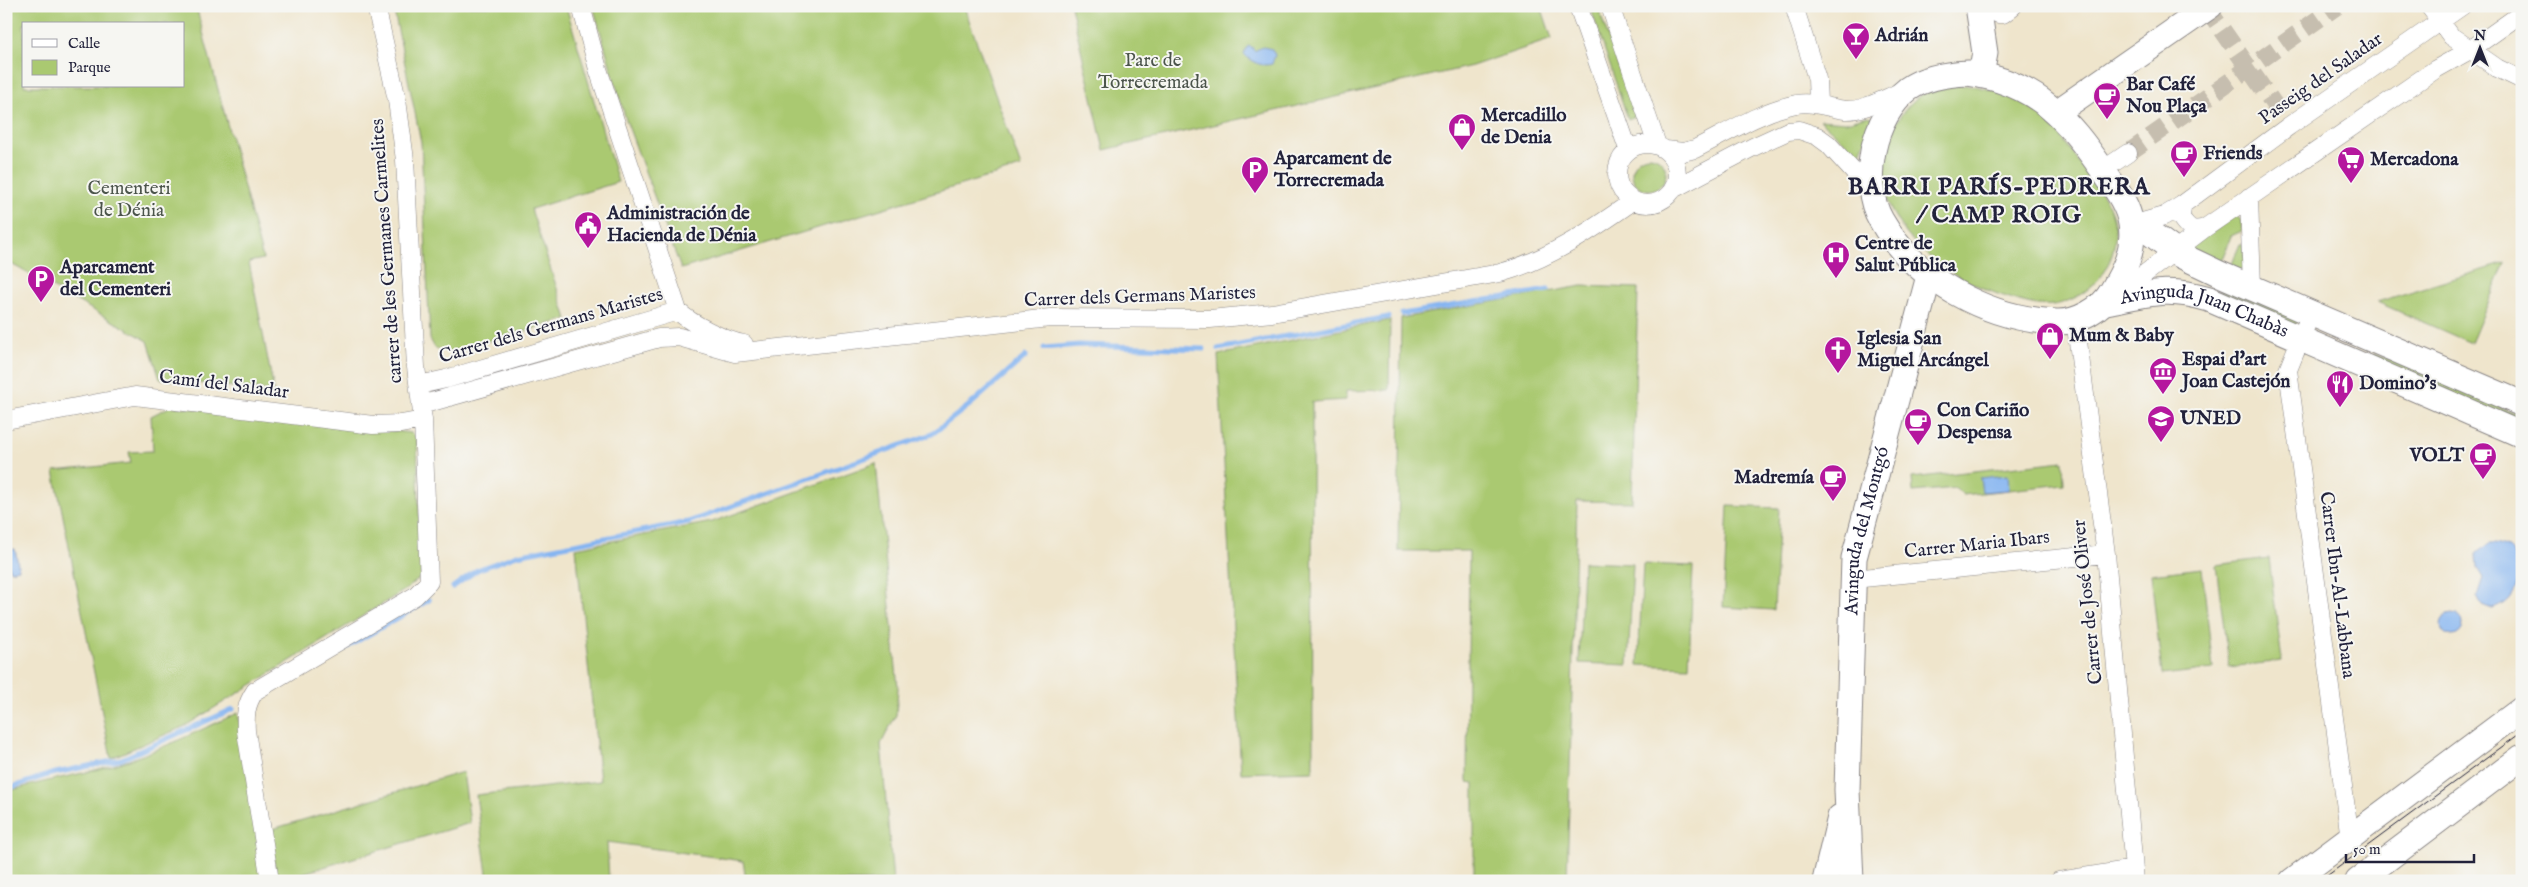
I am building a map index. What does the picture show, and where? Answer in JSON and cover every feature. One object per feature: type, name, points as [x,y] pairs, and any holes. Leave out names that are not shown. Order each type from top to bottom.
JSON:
[{"type":"main road","points":[[2057,112],[2210,6]]},
{"type":"main road","points":[[1981,75],[1996,9]]},
{"type":"main road","points":[[1968,73],[1996,77],[2024,89],[2057,112],[2081,139],[2128,210],[2132,226],[2132,244],[2128,262],[2106,302],[2075,319],[2060,322],[2036,321],[1999,311],[1959,294],[1930,276],[1913,262],[1880,219],[1872,192],[1873,152],[1878,135],[1893,104],[1908,89],[1940,76],[1968,73]]},
{"type":"main road","name":"Avinguda Juan Chabàs","points":[[2132,226],[2145,229],[2174,250],[2252,288],[2522,404]]},
{"type":"main road","name":"Avinguda del Montgó","points":[[1851,881],[1847,790],[1854,558],[1930,276]]},
{"type":"main road","name":"Avinguda Juan Chabàs","points":[[2106,302],[2160,292],[2187,292],[2210,299],[2522,435]]},
{"type":"main road","points":[[2292,881],[2522,709]]},
{"type":"main road","points":[[2358,881],[2522,757]]},
{"type":"main road","name":"Avinguda del Montgó","points":[[1825,881],[1847,790]]},
{"type":"street","name":"carrer de les Germanes Carmelites","points":[[270,881],[246,731],[247,704],[255,691],[415,596],[429,582],[422,412],[418,385],[405,160],[396,100],[376,6]]},
{"type":"street","points":[[581,6],[598,69],[678,311]]},
{"type":"street","points":[[1578,6],[1628,149]]},
{"type":"street","points":[[1610,6],[1662,147],[1673,158],[1677,168],[1677,179],[1674,189]]},
{"type":"street","points":[[1794,6],[1817,79],[1818,103]]},
{"type":"street","points":[[2429,6],[2451,36],[2514,77],[2522,63]]},
{"type":"street","name":"Passeig del Saladar","points":[[2132,226],[2164,216],[2182,205],[2289,126],[2462,6]]},
{"type":"street","points":[[2106,302],[2174,250],[2249,197],[2436,69],[2470,50],[2522,13]]},
{"type":"street","points":[[1872,192],[1828,144],[1817,136],[1799,130],[1788,131],[1762,143],[1674,189],[1669,195],[1656,203],[1640,204],[1633,201],[1620,189],[1616,172],[1622,155],[1628,149],[1642,144],[1683,152],[1695,149],[1781,109],[1796,104],[1818,103],[1842,109],[1861,108],[1908,89]]},
{"type":"street","points":[[2103,170],[2128,154]]},
{"type":"street","points":[[2249,197],[2252,288]]},
{"type":"street","name":"Carrer dels Germans Maristes","points":[[422,412],[659,338],[678,337],[735,352],[1050,318],[1210,319],[1291,310],[1500,273],[1522,267],[1565,246],[1633,201]]},
{"type":"street","points":[[2182,205],[2181,218],[2189,228],[2196,231],[2205,228]]},
{"type":"street","name":"Carrer dels Germans Maristes","points":[[418,385],[456,376],[678,311],[685,319],[738,343],[778,348]]},
{"type":"street","name":"Carrer Ibn-Al-Labbana","points":[[2311,312],[2288,370],[2350,839]]},
{"type":"street","name":"Carrer de José Oliver","points":[[2075,319],[2106,554],[2135,875]]},
{"type":"street","name":"Camí del Saladar","points":[[6,420],[135,396],[373,425],[401,424],[422,412]]},
{"type":"street","name":"Carrer Maria Ibars","points":[[1853,579],[2106,554]]},
{"type":"street","points":[[2059,881],[2135,875]]},
{"type":"green space","name":"Cementeri de Dénia","points":[[6,6],[196,6],[263,259],[249,262],[274,391],[160,379],[148,341],[6,261]]},
{"type":"green space","points":[[393,6],[566,6],[618,182],[531,209],[567,319],[449,352],[435,348],[430,339],[421,142]]},
{"type":"green space","points":[[593,6],[964,6],[1021,167],[681,269],[626,120]]},
{"type":"green space","name":"Parc de Torrecremada","points":[[1071,6],[1541,6],[1552,39],[1472,66],[1104,150]]},
{"type":"green space","points":[[1599,10],[1635,116],[1628,119],[1592,12]]},
{"type":"green space","points":[[1969,85],[2013,97],[2043,117],[2055,129],[2109,206],[2114,220],[2115,234],[2114,248],[2109,261],[2103,273],[2094,284],[2070,300],[2052,305],[2035,305],[1975,285],[1927,255],[1908,235],[1893,213],[1885,188],[1883,161],[1894,125],[1915,100],[1928,91],[1939,87]]},
{"type":"green space","points":[[1868,116],[1872,117],[1874,121],[1859,155],[1820,120],[1846,122]]},
{"type":"green space","points":[[1649,156],[1656,157],[1661,161],[1665,166],[1665,180],[1661,185],[1656,189],[1649,190],[1642,189],[1637,185],[1633,180],[1632,173],[1633,166],[1637,161],[1642,157]]},
{"type":"green space","points":[[2236,216],[2241,220],[2242,231],[2231,236],[2219,267],[2192,252],[2191,245]]},
{"type":"green space","points":[[2240,244],[2243,244],[2245,271],[2229,270]]},
{"type":"green space","points":[[2505,263],[2471,343],[2377,302]]},
{"type":"green space","points":[[1582,286],[1638,288],[1632,502],[1577,501],[1567,881],[1474,881],[1474,783],[1467,782],[1469,551],[1398,551],[1401,318]]},
{"type":"green space","points":[[2223,287],[2298,319],[2294,327],[2219,295]]},
{"type":"green space","points":[[1390,320],[1389,390],[1346,391],[1346,400],[1312,402],[1313,771],[1241,773],[1218,355]]},
{"type":"green space","points":[[2375,353],[2522,416],[2522,425],[2371,362]]},
{"type":"green space","points":[[171,406],[411,433],[417,438],[421,577],[408,588],[185,726],[111,758],[54,471],[131,463],[129,452],[153,451],[151,416]]},
{"type":"green space","points":[[2063,461],[2064,484],[1963,495],[1956,488],[1913,492],[1912,478]]},
{"type":"green space","points":[[876,463],[898,688],[896,715],[881,744],[893,881],[746,881],[743,861],[607,842],[609,881],[488,881],[476,795],[600,781],[576,548],[712,522]]},
{"type":"green space","points":[[1728,506],[1779,508],[1774,610],[1723,607]]},
{"type":"green space","points":[[2269,558],[2282,661],[2229,667],[2216,565]]},
{"type":"green space","points":[[1583,562],[1633,564],[1628,665],[1579,663]]},
{"type":"green space","points":[[1643,564],[1693,566],[1689,667],[1638,665]]},
{"type":"green space","points":[[2202,568],[2213,669],[2162,675],[2151,574]]},
{"type":"green space","points":[[238,713],[266,881],[6,881],[6,792],[129,760],[170,744]]},
{"type":"green space","points":[[463,772],[470,823],[277,881],[269,830]]},
{"type":"water","points":[[1248,46],[1252,47],[1254,51],[1263,47],[1272,49],[1275,55],[1272,64],[1260,64],[1250,59],[1244,54]]},
{"type":"water","points":[[2008,475],[2009,490],[1982,492],[1980,478]]},
{"type":"water","points":[[2489,543],[2502,545],[2511,551],[2517,561],[2519,572],[2517,584],[2512,595],[2504,604],[2492,609],[2482,605],[2477,596],[2483,578],[2477,568],[2476,554]]},
{"type":"water","points":[[15,549],[19,569],[10,571],[6,550]]},
{"type":"water","points":[[2452,614],[2460,617],[2463,625],[2460,633],[2452,636],[2444,633],[2441,625],[2444,617]]},
{"type":"waterway","points":[[1402,314],[1548,290]]},
{"type":"waterway","points":[[1218,349],[1388,317]]},
{"type":"waterway","points":[[1044,348],[1079,345],[1204,349]]},
{"type":"waterway","points":[[453,587],[477,570],[517,555],[688,522],[932,434],[971,404],[1026,356]]},
{"type":"waterway","points":[[305,671],[429,600]]},
{"type":"waterway","points":[[6,789],[51,774],[122,759],[233,709]]},
{"type":"tunnel","points":[[2128,153],[2337,6]]},
{"type":"tunnel","points":[[2207,8],[2289,126]]},
{"type":"tram line","points":[[2320,881],[2522,732]]},
{"type":"place","name":"Adrián","points":[[1856,60]]},
{"type":"place","name":"Bar Café Nou Plaça","points":[[2107,120]]},
{"type":"place","name":"Mercadillo de Denia","points":[[1462,151]]},
{"type":"place","name":"Friends","points":[[2184,178]]},
{"type":"place","name":"Mercadona","points":[[2351,184]]},
{"type":"place","name":"Aparcament de Torrecremada","points":[[1255,194]]},
{"type":"place","name":"Administración de Hacienda de Dénia","points":[[588,249]]},
{"type":"place","name":"Centre de Salut Pública","points":[[1836,279]]},
{"type":"place","name":"Aparcament del Cementeri","points":[[41,303]]},
{"type":"place","name":"Mum & Baby","points":[[2050,360]]},
{"type":"place","name":"Iglesia San Miguel Arcángel","points":[[1838,374]]},
{"type":"place","name":"Espai d'art Joan Castejón","points":[[2163,395]]},
{"type":"place","name":"Domino's","points":[[2340,408]]},
{"type":"place","name":"UNED","points":[[2161,443]]},
{"type":"place","name":"Con Cariño Despensa","points":[[1918,446]]},
{"type":"place","name":"VOLT","points":[[2483,480]]},
{"type":"place","name":"Madremía","points":[[1833,502]]},
{"type":"district","name":"BARRI PARÍS-PEDRERA / CAMP ROIG","points":[[1999,201]]}]
